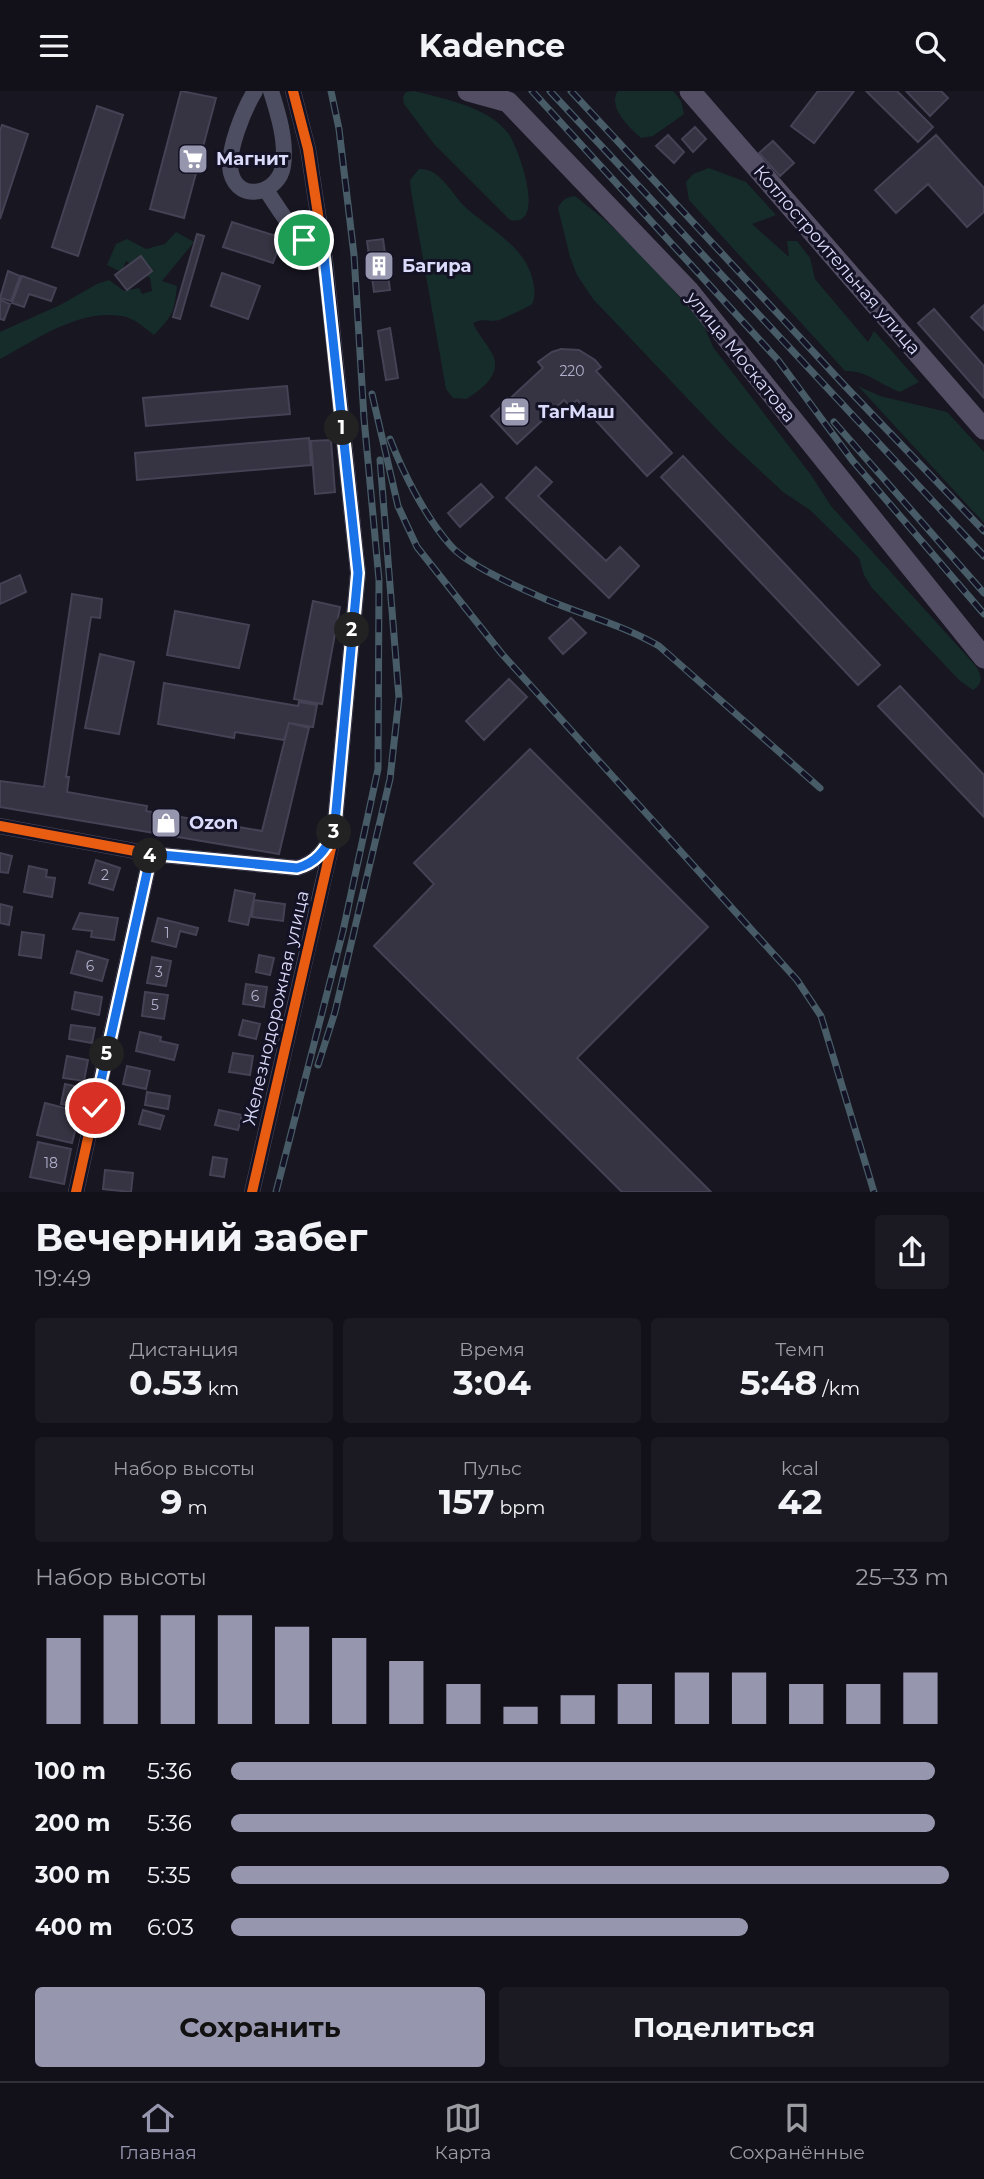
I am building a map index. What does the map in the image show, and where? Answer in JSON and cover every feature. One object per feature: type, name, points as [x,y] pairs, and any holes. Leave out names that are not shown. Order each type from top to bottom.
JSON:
[{"type":"main road","name":"улица Москатова","points":[[468,91],[514,96],[689,292],[984,659]]},
{"type":"main road","name":"Котлостроительная улица","points":[[690,91],[984,429]]},
{"type":"street","points":[[255,91],[234,142],[230,168],[236,183],[249,192],[266,190],[278,180],[284,157],[271,91]]},
{"type":"street","name":"Железнодорожная улица","points":[[253,1192],[334,833],[358,573],[323,247],[308,149],[293,91]]},
{"type":"street","points":[[266,190],[296,233],[304,240],[323,247]]},
{"type":"street","points":[[0,826],[151,854],[76,1192]]},
{"type":"street","name":"Железнодорожная улица","points":[[151,854],[297,868],[309,865],[318,857],[334,833]]},
{"type":"green space","points":[[414,91],[477,110],[489,116],[508,133],[518,153],[527,184],[527,212],[521,219],[510,220],[434,144],[404,104],[403,97],[406,92]]},
{"type":"green space","points":[[618,91],[673,91],[681,101],[684,114],[653,136],[641,138],[617,110],[615,97]]},
{"type":"green space","points":[[709,168],[746,182],[776,215],[752,224],[789,257],[787,241],[797,241],[810,258],[815,279],[868,342],[874,331],[919,382],[900,392],[867,375],[845,371],[689,200],[686,182],[693,174]]},
{"type":"green space","points":[[419,169],[429,170],[438,176],[463,205],[513,246],[526,263],[534,283],[532,304],[499,320],[473,323],[492,354],[495,365],[487,383],[466,399],[453,398],[446,389],[411,191],[410,180]]},
{"type":"green space","points":[[575,196],[648,261],[703,324],[713,347],[811,475],[831,506],[975,665],[981,679],[977,687],[973,690],[960,681],[872,588],[864,575],[859,558],[810,510],[783,492],[727,440],[593,299],[577,275],[570,257],[558,208],[565,199]]},
{"type":"green space","points":[[176,232],[194,242],[162,281],[177,286],[176,295],[172,313],[154,335],[130,318],[105,315],[89,317],[43,335],[0,359],[0,332],[62,304],[97,284],[109,280],[124,291],[139,288],[142,294],[152,291],[150,278],[126,261],[121,272],[107,265],[116,244],[127,239],[146,249],[165,244]]},
{"type":"green space","points":[[858,386],[880,396],[947,412],[984,452],[984,523]]},
{"type":"building","points":[[181,91],[216,98],[184,218],[150,209]]},
{"type":"building","points":[[818,91],[854,91],[814,143],[791,126]]},
{"type":"building","points":[[866,91],[897,91],[933,127],[918,142]]},
{"type":"building","points":[[906,91],[941,91],[948,98],[930,116]]},
{"type":"building","points":[[97,106],[123,115],[78,256],[52,247]]},
{"type":"building","points":[[2,125],[28,134],[0,219],[0,131]]},
{"type":"building","points":[[695,127],[706,139],[693,152],[682,139]]},
{"type":"building","points":[[668,135],[684,152],[674,163],[656,146]]},
{"type":"building","points":[[936,135],[984,188],[984,212],[967,227],[928,184],[896,213],[875,190]]},
{"type":"building","points":[[773,141],[794,163],[780,176],[759,153]]},
{"type":"building","points":[[232,222],[282,238],[273,263],[223,247]]},
{"type":"building","points":[[197,234],[204,236],[180,319],[173,317]]},
{"type":"building","name":"Багира","points":[[383,239],[390,290],[374,292],[367,241]]},
{"type":"building","points":[[141,256],[152,271],[127,290],[115,275]]},
{"type":"building","points":[[8,271],[20,276],[11,301],[0,298]]},
{"type":"building","points":[[222,273],[260,286],[248,319],[211,306]]},
{"type":"building","points":[[22,276],[56,288],[51,301],[29,294],[24,307],[12,303]]},
{"type":"building","points":[[0,300],[10,304],[4,320],[0,319]]},
{"type":"building","points":[[984,305],[984,330],[971,317]]},
{"type":"building","points":[[934,309],[984,366],[984,398],[918,323]]},
{"type":"building","points":[[390,328],[398,378],[386,380],[378,331]]},
{"type":"building","points":[[561,349],[579,350],[595,360],[601,367],[596,371],[672,453],[647,476],[577,400],[570,406],[564,400],[517,444],[491,416],[543,368],[538,362]]},
{"type":"building","points":[[287,386],[290,414],[146,426],[143,398]]},
{"type":"building","points":[[309,438],[311,465],[137,480],[135,453]]},
{"type":"building","points":[[331,440],[335,492],[315,494],[311,441]]},
{"type":"building","points":[[683,456],[880,665],[858,685],[661,477]]},
{"type":"building","points":[[536,467],[552,482],[538,496],[606,561],[620,547],[639,566],[609,598],[506,498]]},
{"type":"building","points":[[481,484],[493,497],[460,527],[448,513]]},
{"type":"building","points":[[20,575],[26,592],[0,604],[0,584]]},
{"type":"building","points":[[72,594],[102,599],[100,618],[91,617],[66,777],[69,777],[67,792],[147,806],[146,811],[262,831],[289,723],[309,728],[279,854],[0,807],[0,781],[44,787]]},
{"type":"building","points":[[313,601],[340,607],[322,704],[294,699]]},
{"type":"building","points":[[175,611],[249,625],[239,668],[167,655]]},
{"type":"building","points":[[571,618],[586,633],[563,654],[549,638]]},
{"type":"building","points":[[100,654],[134,662],[119,734],[85,728]]},
{"type":"building","points":[[509,679],[527,697],[484,740],[466,721]]},
{"type":"building","points":[[164,683],[298,706],[299,702],[317,705],[313,727],[289,723],[284,740],[235,732],[234,738],[158,724]]},
{"type":"building","points":[[900,686],[984,775],[984,817],[878,706]]},
{"type":"building","points":[[530,749],[708,927],[577,1058],[711,1192],[622,1192],[374,946],[434,884],[414,863]]},
{"type":"building","points":[[0,853],[12,856],[8,873],[0,872]]},
{"type":"building","points":[[96,860],[120,868],[113,890],[89,883]]},
{"type":"building","points":[[29,866],[47,870],[46,877],[55,878],[52,897],[24,892]]},
{"type":"building","points":[[235,890],[255,894],[248,925],[229,921]]},
{"type":"building","points":[[254,900],[285,904],[283,921],[252,917]]},
{"type":"building","points":[[0,904],[12,907],[9,925],[0,923]]},
{"type":"building","points":[[80,913],[118,918],[114,940],[91,937],[92,931],[73,929]]},
{"type":"building","points":[[158,918],[198,928],[196,935],[180,931],[176,947],[152,941]]},
{"type":"building","points":[[22,932],[44,935],[41,958],[19,955]]},
{"type":"building","points":[[77,951],[108,960],[102,981],[71,973]]},
{"type":"building","points":[[259,955],[274,958],[270,975],[256,972]]},
{"type":"building","points":[[152,957],[171,961],[166,986],[147,983]]},
{"type":"building","points":[[246,984],[267,987],[264,1007],[243,1004]]},
{"type":"building","points":[[75,992],[102,997],[99,1015],[72,1009]]},
{"type":"building","points":[[145,992],[168,995],[164,1019],[142,1016]]},
{"type":"building","points":[[243,1020],[260,1024],[256,1039],[239,1035]]},
{"type":"building","points":[[71,1025],[95,1028],[92,1043],[69,1039]]},
{"type":"building","points":[[140,1032],[178,1045],[174,1060],[136,1051]]},
{"type":"building","points":[[233,1053],[253,1056],[250,1075],[229,1072]]},
{"type":"building","points":[[67,1056],[88,1060],[84,1081],[63,1078]]},
{"type":"building","points":[[127,1066],[150,1071],[146,1089],[123,1084]]},
{"type":"building","points":[[65,1084],[84,1088],[80,1108],[61,1104]]},
{"type":"building","points":[[147,1092],[170,1096],[168,1109],[145,1105]]},
{"type":"building","points":[[45,1103],[80,1112],[72,1143],[37,1135]]},
{"type":"building","points":[[143,1110],[164,1116],[160,1129],[139,1124]]},
{"type":"building","points":[[219,1110],[242,1115],[238,1130],[215,1125]]},
{"type":"building","points":[[38,1142],[71,1149],[64,1184],[30,1177]]},
{"type":"building","points":[[213,1157],[227,1159],[224,1177],[210,1175]]},
{"type":"building","points":[[105,1170],[133,1173],[131,1192],[103,1189]]},
{"type":"railway","points":[[276,1192],[343,931],[378,769],[379,580],[364,418],[354,255],[339,129],[331,91]]},
{"type":"railway","points":[[532,91],[778,360],[852,460],[984,614]]},
{"type":"railway","points":[[550,91],[984,556]]},
{"type":"railway","points":[[571,91],[845,386],[984,531]]},
{"type":"railway","points":[[372,394],[398,506],[417,547],[502,654],[797,980],[821,1016],[874,1192]]},
{"type":"railway","points":[[834,422],[984,593]]},
{"type":"railway","points":[[390,439],[424,509],[459,554],[522,589],[631,632],[659,646],[820,788]]},
{"type":"railway","points":[[318,1065],[335,1012],[390,779],[399,698],[380,460]]},
{"type":"cycle path","points":[[0,826],[151,854],[297,868],[310,863],[319,855],[334,833],[358,573],[325,260],[308,149],[293,91]]},
{"type":"cycle path","points":[[252,1192],[332,844]]},
{"type":"cycle path","points":[[76,1192],[151,854]]},
{"type":"place","name":"Магнит","points":[[193,159]]},
{"type":"place","name":"Багира","points":[[379,266]]},
{"type":"place","name":"ТагМаш","points":[[515,412]]},
{"type":"place","name":"Ozon","points":[[166,823]]},
{"type":"route","points":[[95,1108],[151,854],[297,868],[309,865],[318,857],[334,833],[358,573],[323,247],[304,240]]}]
